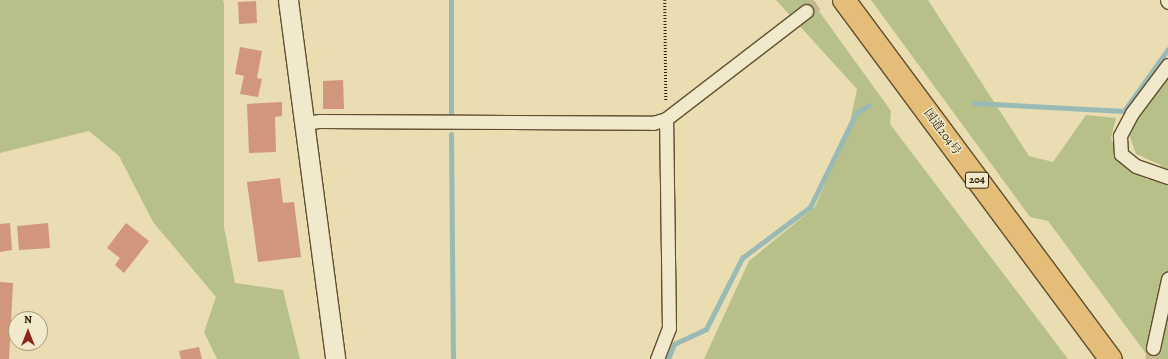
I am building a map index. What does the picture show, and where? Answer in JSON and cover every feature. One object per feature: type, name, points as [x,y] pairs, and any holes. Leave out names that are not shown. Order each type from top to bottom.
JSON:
[{"type":"highway","name":"国道204号","points":[[844,0],[1112,359]]},
{"type":"street","points":[[288,0],[305,124],[323,277],[335,359]]},
{"type":"street","points":[[305,124],[320,121],[653,123],[666,119],[806,11]]},
{"type":"street","points":[[1168,65],[1132,114],[1120,136],[1121,154],[1136,166],[1168,177]]},
{"type":"street","points":[[657,359],[669,328],[666,119]]},
{"type":"street","points":[[1153,348],[1168,279]]},
{"type":"path","points":[[665,0],[666,119]]},
{"type":"green space","points":[[0,0],[223,0],[224,227],[235,283],[283,290],[300,359],[217,359],[204,332],[216,297],[153,222],[119,156],[89,131],[0,153]]},
{"type":"green space","points":[[776,0],[811,0],[891,111],[890,124],[1068,359],[704,359],[749,261],[815,207],[849,127],[857,89]]},
{"type":"green space","points":[[871,0],[928,0],[1029,156],[1053,162],[1086,115],[1116,118],[1111,138],[1122,162],[1148,180],[1161,165],[1136,154],[1128,131],[1168,78],[1168,359],[1150,359],[1048,221],[1030,217]]},
{"type":"building","points":[[256,1],[257,23],[239,24],[238,2]]},
{"type":"building","points":[[240,47],[262,51],[257,78],[262,79],[258,97],[240,94],[244,76],[235,74]]},
{"type":"building","points":[[343,80],[344,109],[323,109],[323,81]]},
{"type":"building","points":[[282,102],[282,116],[275,117],[276,152],[249,153],[247,104]]},
{"type":"building","points":[[280,178],[283,203],[294,202],[301,257],[258,262],[247,182]]},
{"type":"building","points":[[10,223],[12,250],[0,252],[0,224]]},
{"type":"building","points":[[48,223],[50,248],[19,250],[17,226]]},
{"type":"building","points":[[126,223],[149,241],[124,273],[115,265],[120,258],[107,248]]},
{"type":"building","points":[[0,282],[13,283],[12,311],[8,311],[9,359],[0,359]]},
{"type":"building","points":[[199,347],[202,359],[181,359],[179,351]]},
{"type":"waterway","points":[[451,0],[451,113]]},
{"type":"waterway","points":[[974,103],[1124,111],[1168,49]]},
{"type":"waterway","points":[[668,359],[674,344],[706,329],[742,258],[810,207],[856,113],[869,105]]},
{"type":"waterway","points":[[451,134],[453,359]]},
{"type":"tunnel","points":[[806,11],[822,0]]},
{"type":"tunnel","points":[[1152,359],[1153,348]]}]
